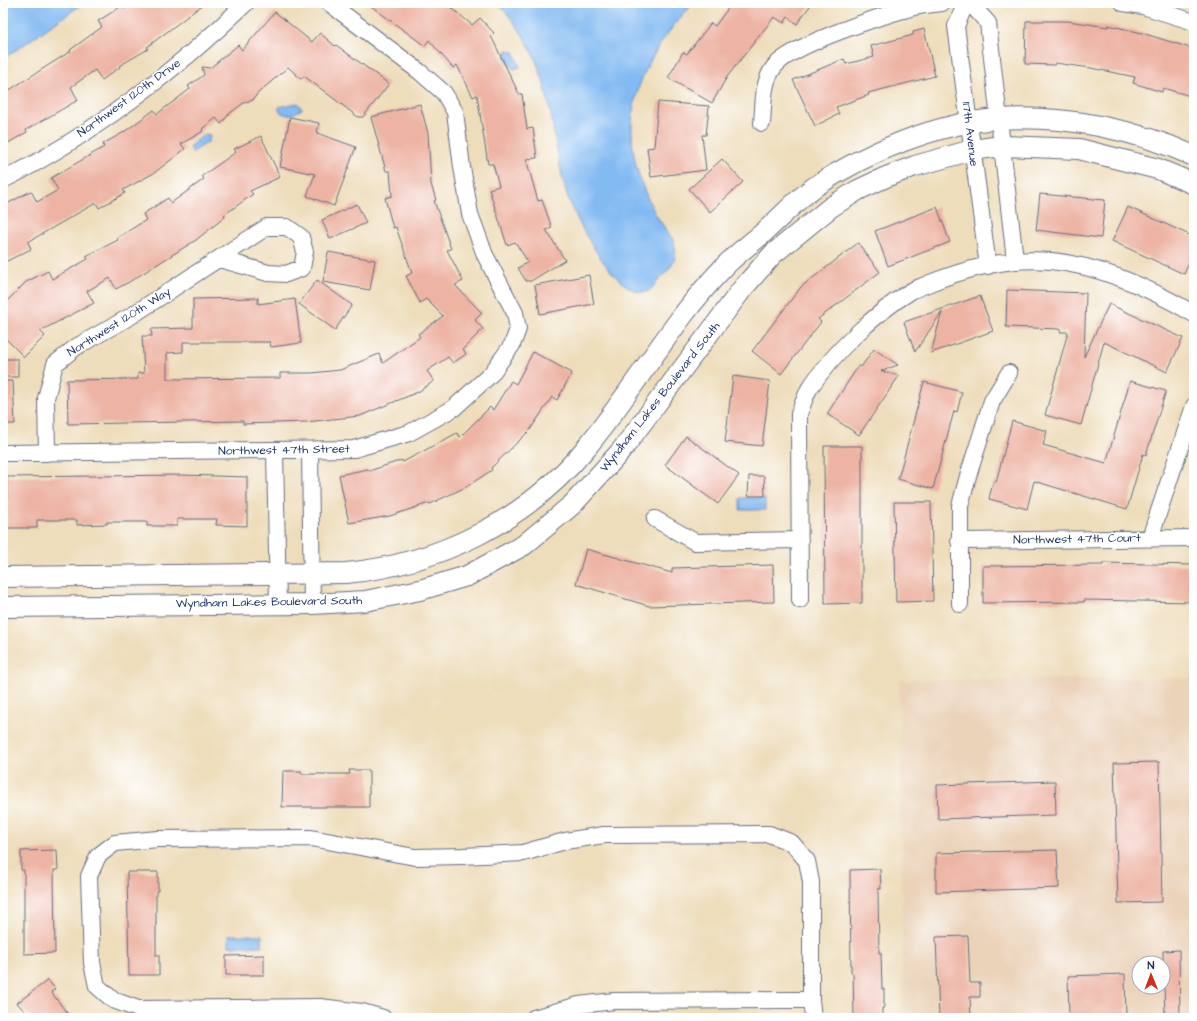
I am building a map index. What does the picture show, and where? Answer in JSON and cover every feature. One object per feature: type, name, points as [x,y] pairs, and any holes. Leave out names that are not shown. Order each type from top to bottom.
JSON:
[{"type":"street","name":"Northwest 120th Drive","points":[[3,180],[30,167],[106,118],[182,60],[246,3]]},
{"type":"street","name":"Northwest 47th Street","points":[[3,453],[354,450],[409,433],[454,408],[491,374],[512,345],[518,329],[515,313],[485,255],[470,214],[455,112],[444,93],[420,72],[329,3]]},
{"type":"street","points":[[762,123],[766,81],[775,66],[802,47],[857,25],[916,5],[942,3]]},
{"type":"street","name":"117th Avenue","points":[[966,3],[956,26],[988,266]]},
{"type":"street","points":[[970,3],[988,23],[1015,260]]},
{"type":"street","points":[[1123,3],[1143,5],[1194,22]]},
{"type":"street","points":[[3,577],[312,574],[374,570],[428,557],[478,536],[507,519],[541,493],[586,449],[693,303],[724,267],[815,187],[876,153],[926,134],[968,123],[998,119],[1048,120],[1116,129],[1168,144],[1194,156]]},
{"type":"street","name":"Wyndham Lakes Boulevard South","points":[[3,607],[312,604],[365,601],[420,590],[467,576],[524,545],[573,504],[621,451],[743,288],[773,254],[831,207],[858,190],[886,177],[916,166],[972,150],[1002,146],[1078,149],[1158,169],[1194,184]]},
{"type":"street","name":"Northwest 120th Way","points":[[47,453],[46,398],[55,364],[76,346],[131,316],[267,228],[287,227],[301,237],[305,252],[302,268],[286,274],[268,273],[220,259]]},
{"type":"street","points":[[800,600],[799,414],[808,391],[834,357],[869,323],[911,291],[952,274],[1015,260],[1051,261],[1106,272],[1164,296],[1194,314]]},
{"type":"street","points":[[960,604],[960,506],[992,401],[1009,373]]},
{"type":"street","points":[[1150,538],[1194,406]]},
{"type":"street","points":[[275,451],[278,604]]},
{"type":"street","points":[[310,451],[312,604]]},
{"type":"street","points":[[655,519],[695,542],[800,540]]},
{"type":"street","name":"Northwest 47th Court","points":[[959,541],[1194,538]]},
{"type":"street","points":[[383,1018],[362,1012],[320,1007],[238,1013],[138,1009],[113,1000],[97,986],[92,963],[89,876],[98,856],[115,843],[158,839],[311,838],[415,857],[431,857],[523,853],[565,841],[604,835],[769,834],[792,844],[806,861],[811,882],[813,1018]]},
{"type":"street","points":[[534,1018],[579,1006],[614,1000],[812,1000]]},
{"type":"shaded area","points":[[1194,678],[1194,1018],[903,1018],[899,680]]},
{"type":"water","points":[[3,3],[84,3],[3,59]]},
{"type":"water","points":[[496,3],[694,3],[673,27],[656,51],[643,76],[635,101],[632,127],[634,154],[642,183],[655,213],[675,245],[676,251],[674,260],[670,267],[649,291],[637,291],[624,284],[611,271],[598,254],[577,218],[566,191],[550,107],[538,67],[530,47],[518,28],[506,12]]},
{"type":"water","points":[[507,50],[514,52],[520,67],[514,69],[510,65],[506,58]]},
{"type":"water","points":[[298,103],[302,109],[293,114],[288,115],[279,111],[279,107]]},
{"type":"water","points":[[205,134],[210,135],[208,142],[192,153],[190,146]]},
{"type":"water","points":[[740,498],[765,498],[765,510],[740,510]]},
{"type":"water","points":[[229,935],[262,935],[262,946],[229,946]]},
{"type":"building","points":[[132,3],[205,3],[147,47],[148,49],[119,66],[120,67],[102,80],[95,70],[71,87],[78,100],[26,130],[27,132],[3,146],[3,94],[71,51],[70,50],[102,27],[98,21],[122,6],[124,9]]},
{"type":"building","points":[[367,3],[446,3],[472,25],[480,18],[494,33],[491,36],[519,94],[522,94],[527,129],[533,128],[537,158],[526,159],[538,201],[542,200],[552,228],[546,230],[565,260],[531,281],[526,281],[518,268],[528,262],[515,242],[507,245],[489,189],[499,186],[493,164],[488,164],[477,95],[473,97],[457,65],[453,68],[429,40],[425,46]]},
{"type":"building","points":[[732,3],[812,3],[797,24],[788,17],[784,23],[774,17],[727,77],[712,103],[668,78],[683,52],[687,54],[711,23],[715,26]]},
{"type":"building","points":[[275,12],[312,42],[320,33],[335,46],[336,45],[389,84],[363,117],[358,117],[304,76],[301,79],[288,67],[257,94],[253,100],[245,102],[229,114],[221,124],[216,118],[203,128],[202,132],[181,144],[185,149],[154,173],[123,190],[125,193],[99,208],[96,203],[59,224],[28,242],[31,249],[3,263],[3,206],[31,191],[37,202],[58,190],[51,178],[104,147],[103,144],[124,132],[154,110],[157,114],[190,89],[188,86],[204,75],[202,67],[210,68],[238,45],[242,50]]},
{"type":"building","points":[[1026,21],[1068,21],[1108,27],[1108,25],[1142,33],[1194,49],[1194,97],[1163,88],[1162,92],[1133,83],[1135,77],[1091,68],[1055,63],[1055,65],[1025,64]]},
{"type":"building","points":[[924,29],[935,76],[868,93],[869,95],[836,107],[839,114],[815,126],[793,80],[844,59],[846,64],[874,57],[871,46],[913,35],[913,32]]},
{"type":"building","points":[[658,102],[709,106],[706,135],[702,135],[706,170],[651,177],[647,148],[654,147]]},
{"type":"building","points":[[420,104],[428,133],[431,184],[436,200],[434,201],[451,249],[447,250],[463,281],[455,285],[482,313],[475,320],[483,329],[463,349],[466,354],[453,363],[448,357],[427,371],[434,381],[418,392],[360,416],[306,422],[243,424],[243,421],[68,424],[67,380],[138,379],[138,373],[144,373],[142,336],[152,336],[151,329],[193,328],[193,299],[258,298],[258,304],[295,299],[301,343],[271,347],[270,342],[183,342],[183,352],[167,353],[167,379],[280,378],[280,373],[312,373],[340,370],[379,354],[383,363],[420,337],[418,334],[443,316],[426,299],[420,303],[406,276],[412,273],[396,227],[393,228],[385,198],[392,196],[390,171],[386,171],[371,117]]},
{"type":"building","points":[[290,117],[319,123],[317,133],[356,147],[334,206],[307,196],[315,174],[280,167]]},
{"type":"building","points":[[261,136],[280,177],[250,191],[253,194],[224,215],[225,217],[196,240],[129,282],[116,289],[110,278],[87,291],[94,303],[40,331],[45,336],[24,357],[3,336],[3,305],[26,282],[48,271],[52,279],[88,259],[86,256],[118,240],[117,238],[146,220],[143,214],[168,198],[171,203],[204,179],[202,176],[236,152],[234,149]]},
{"type":"building","points":[[722,159],[743,182],[710,212],[689,189]]},
{"type":"building","points":[[1040,194],[1105,200],[1101,238],[1036,230]]},
{"type":"building","points":[[357,204],[366,223],[330,239],[322,220]]},
{"type":"building","points":[[937,207],[950,242],[888,266],[875,231]]},
{"type":"building","points":[[1128,207],[1194,237],[1194,252],[1184,274],[1112,241]]},
{"type":"building","points":[[858,243],[880,272],[818,319],[821,322],[781,374],[752,351],[801,287]]},
{"type":"building","points":[[328,252],[375,260],[370,290],[323,282]]},
{"type":"building","points":[[589,275],[594,304],[540,314],[535,285]]},
{"type":"building","points":[[317,280],[352,305],[335,330],[299,304]]},
{"type":"building","points":[[1007,290],[1086,293],[1084,357],[1109,304],[1183,338],[1167,372],[1104,342],[1081,425],[1045,415],[1068,332],[1060,332],[1060,329],[1006,327]]},
{"type":"building","points":[[980,296],[993,331],[931,353],[942,312],[915,352],[904,322]]},
{"type":"building","points":[[874,349],[898,365],[881,371],[899,376],[859,435],[827,414],[859,365],[861,367]]},
{"type":"building","points":[[533,352],[572,373],[557,400],[552,397],[530,430],[491,468],[492,470],[466,487],[430,504],[429,503],[390,516],[349,523],[339,475],[368,469],[369,471],[402,460],[403,462],[457,433],[460,437],[490,407],[493,410],[511,381],[516,384]]},
{"type":"building","points":[[3,359],[18,359],[18,377],[3,377]]},
{"type":"building","points":[[733,376],[770,381],[762,446],[725,442]]},
{"type":"building","points":[[3,381],[13,381],[15,424],[3,424]]},
{"type":"building","points":[[1130,381],[1166,391],[1146,455],[1143,454],[1127,509],[1034,481],[1027,509],[989,499],[993,482],[996,482],[1012,421],[1047,431],[1043,445],[1106,463]]},
{"type":"building","points":[[924,382],[962,392],[957,412],[954,411],[933,489],[898,479]]},
{"type":"building","points":[[686,436],[739,475],[718,504],[665,465]]},
{"type":"building","points":[[824,446],[862,446],[862,603],[825,604]]},
{"type":"building","points":[[182,475],[247,477],[247,526],[216,525],[217,519],[177,519],[177,526],[147,526],[147,522],[107,522],[107,524],[77,525],[77,520],[37,520],[37,528],[7,528],[7,477]]},
{"type":"building","points":[[749,476],[764,476],[765,496],[748,496]]},
{"type":"building","points":[[894,502],[931,502],[933,601],[896,602]]},
{"type":"building","points":[[586,549],[672,573],[672,568],[773,565],[774,602],[649,606],[576,584]]},
{"type":"building","points":[[1103,563],[1194,565],[1194,602],[1084,600],[1084,602],[983,603],[983,566],[1103,565]]},
{"type":"building","points":[[1159,762],[1162,902],[1118,903],[1114,763]]},
{"type":"building","points":[[349,770],[369,770],[369,807],[282,807],[283,771],[301,771],[302,774],[350,774]]},
{"type":"building","points":[[1055,781],[1056,815],[938,819],[937,785]]},
{"type":"building","points":[[57,850],[58,870],[54,870],[55,953],[24,954],[24,870],[21,870],[21,851]]},
{"type":"building","points":[[1057,850],[1059,888],[936,892],[936,853]]},
{"type":"building","points":[[880,869],[881,889],[878,889],[879,953],[881,953],[884,1008],[882,1008],[882,1018],[854,1018],[853,973],[851,973],[850,870]]},
{"type":"building","points":[[127,872],[158,872],[158,891],[156,891],[156,955],[159,955],[159,975],[129,975]]},
{"type":"building","points":[[968,936],[970,983],[980,983],[980,997],[970,997],[971,1018],[939,1018],[936,937]]},
{"type":"building","points":[[1179,950],[1180,1018],[1165,1018],[1164,995],[1171,995],[1171,955],[1163,955],[1163,951]]},
{"type":"building","points":[[264,955],[264,975],[226,975],[226,956]]},
{"type":"building","points":[[1125,974],[1126,1018],[1069,1018],[1068,976]]},
{"type":"building","points":[[48,980],[55,989],[51,992],[71,1018],[31,1018],[17,1003]]}]
